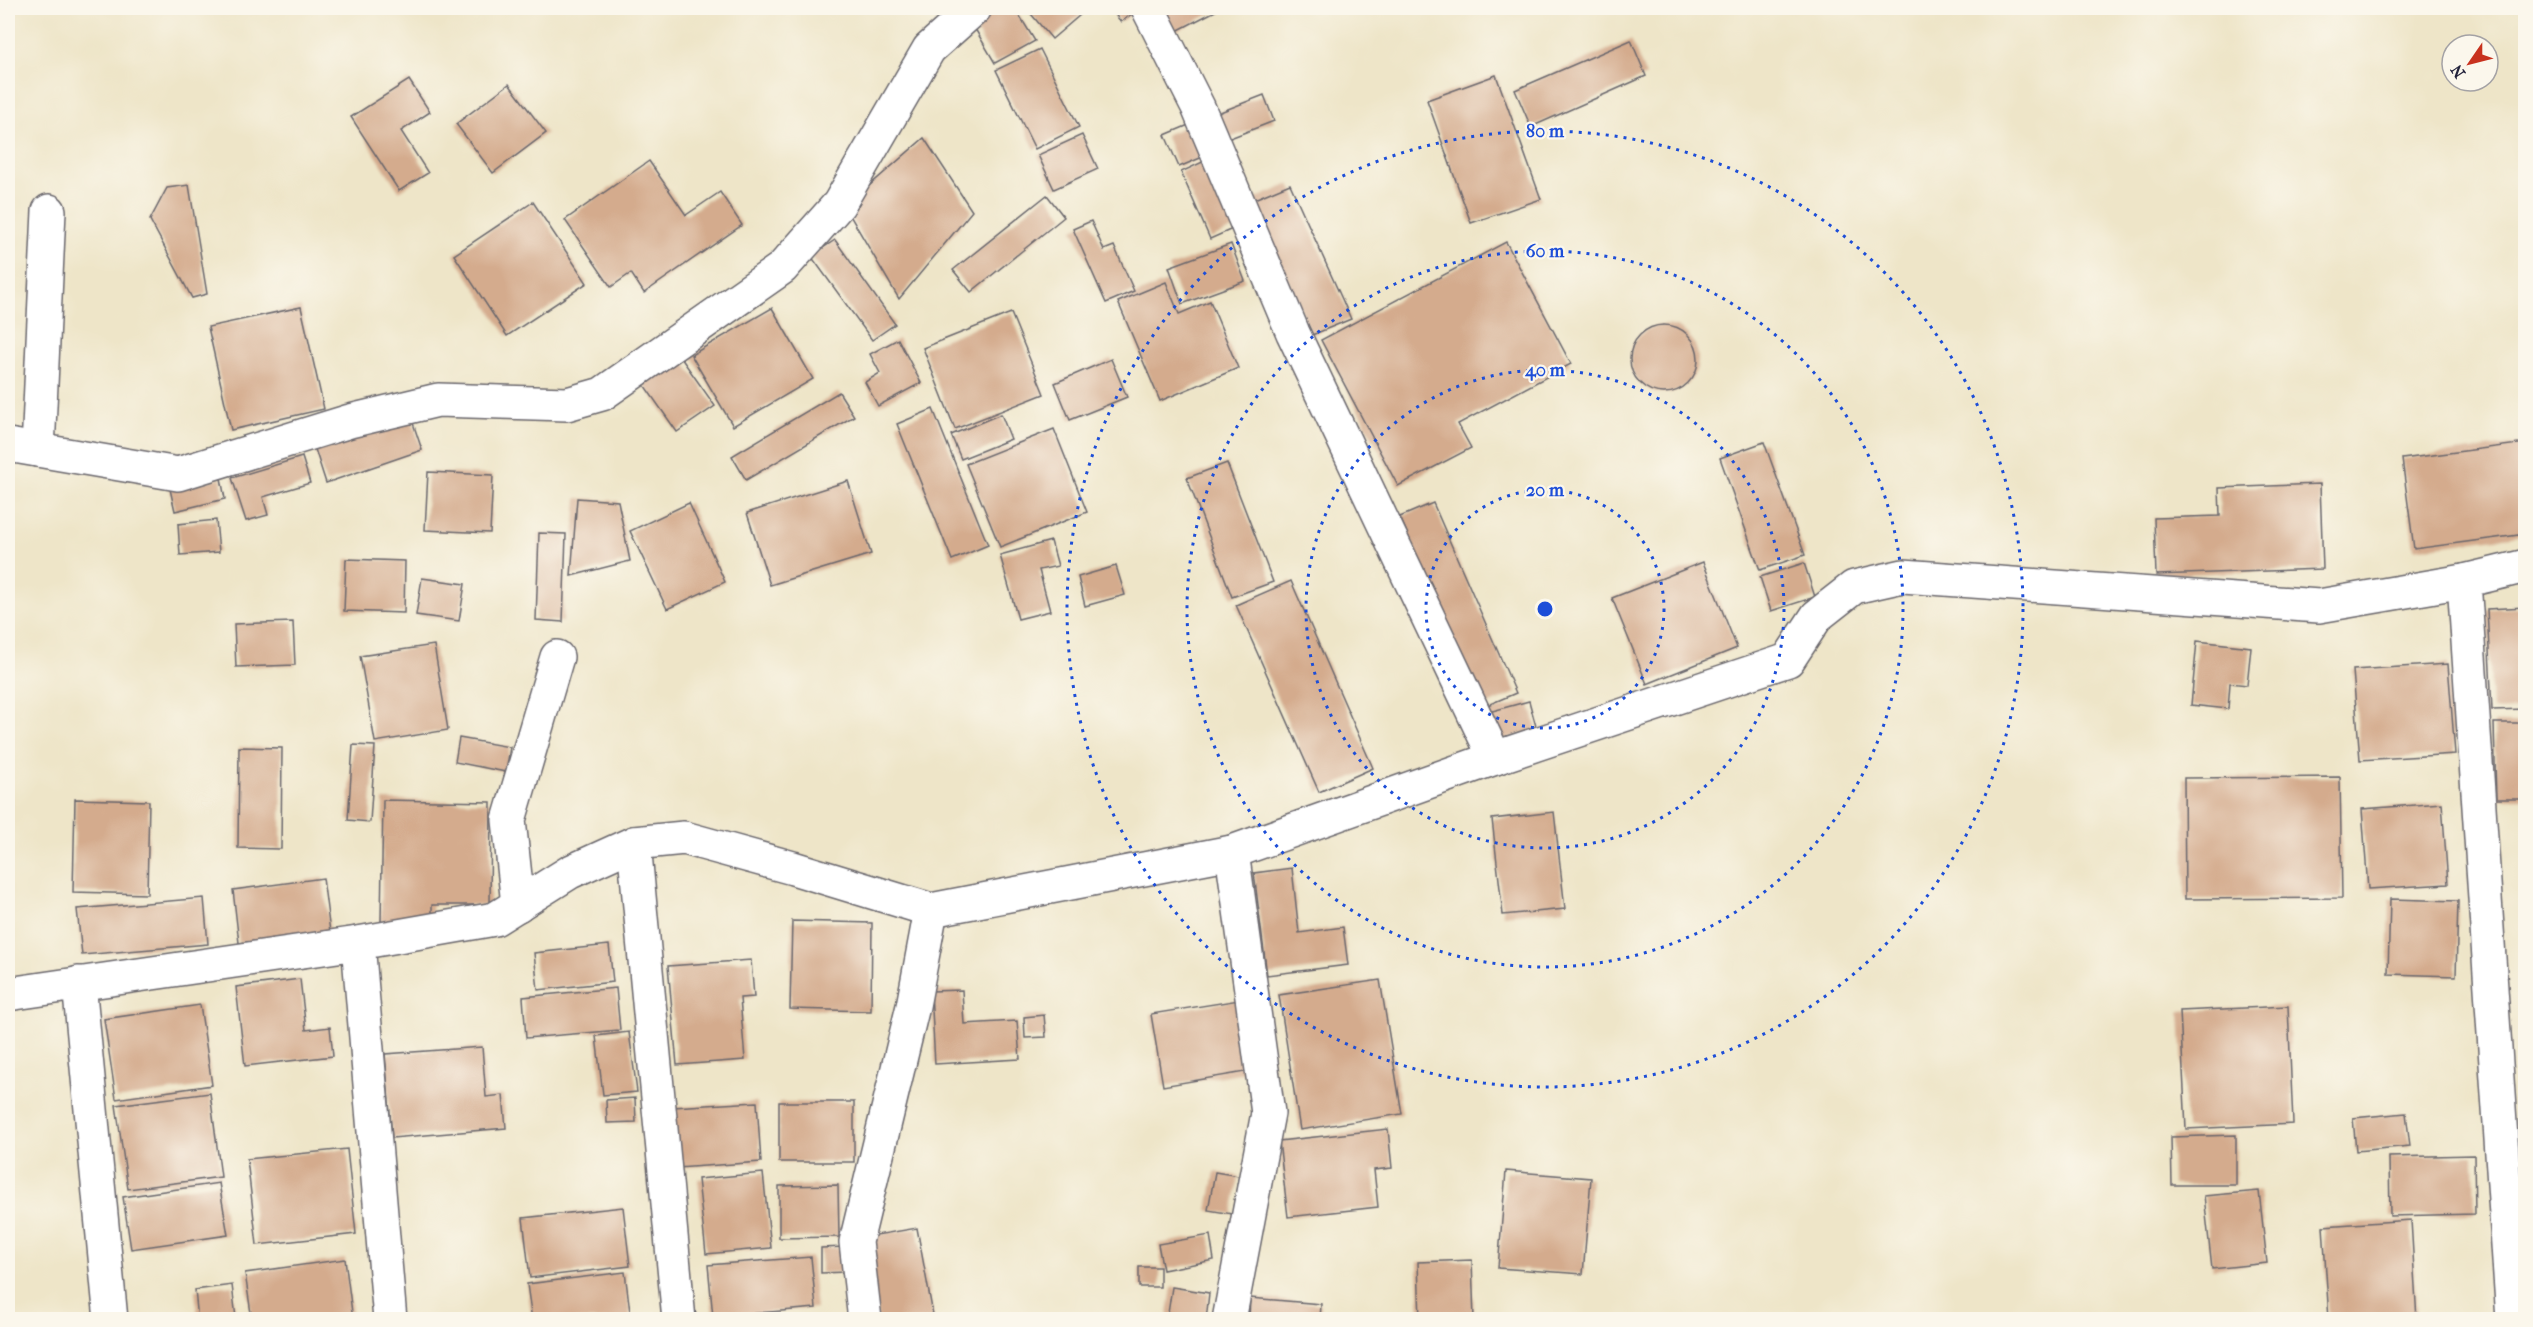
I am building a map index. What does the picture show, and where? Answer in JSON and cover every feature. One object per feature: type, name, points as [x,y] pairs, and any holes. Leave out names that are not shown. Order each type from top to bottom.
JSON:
[{"type":"street","points":[[49,211],[23,448],[178,474],[350,421],[438,400],[567,404],[602,394],[782,268],[839,204],[929,49],[975,8]]},
{"type":"street","points":[[1148,8],[1198,107],[1293,333],[1495,758]]},
{"type":"street","points":[[8,994],[358,944],[495,918],[570,872],[634,843],[684,838],[931,910],[1232,852],[1495,758],[1788,660],[1817,616],[1854,587],[1903,576],[2319,606],[2464,581],[2526,566]]},
{"type":"street","points":[[2464,581],[2513,1320]]},
{"type":"street","points":[[518,905],[509,820],[557,657]]},
{"type":"street","points":[[634,843],[679,1320]]},
{"type":"street","points":[[1229,1320],[1268,1113],[1232,852]]},
{"type":"street","points":[[866,1320],[856,1242],[913,1006],[931,910]]},
{"type":"street","points":[[358,944],[390,1320]]},
{"type":"street","points":[[79,983],[111,1320]]},
{"type":"building","points":[[997,8],[1015,8],[1035,41],[995,63],[971,22]]},
{"type":"building","points":[[1026,8],[1073,8],[1080,15],[1052,39]]},
{"type":"building","points":[[1110,8],[1140,8],[1121,22]]},
{"type":"building","points":[[1157,8],[1221,8],[1171,34]]},
{"type":"building","points":[[1631,40],[1646,76],[1531,127],[1515,90]]},
{"type":"building","points":[[1040,49],[1079,127],[1035,149],[996,70]]},
{"type":"building","points":[[1496,75],[1541,199],[1471,223],[1427,100]]},
{"type":"building","points":[[409,80],[430,112],[401,131],[428,173],[399,191],[351,117]]},
{"type":"building","points":[[509,84],[546,133],[493,173],[456,124]]},
{"type":"building","points":[[1264,95],[1274,121],[1220,142],[1210,116]]},
{"type":"building","points":[[1191,124],[1205,156],[1179,167],[1165,135]]},
{"type":"building","points":[[1082,135],[1098,169],[1054,189],[1038,155]]},
{"type":"building","points":[[924,138],[972,211],[899,299],[845,207]]},
{"type":"building","points":[[1209,159],[1239,226],[1210,239],[1181,172]]},
{"type":"building","points":[[649,161],[686,215],[720,192],[742,225],[644,293],[631,273],[611,287],[565,220]]},
{"type":"building","points":[[1290,184],[1351,319],[1312,335],[1252,200]]},
{"type":"building","points":[[189,185],[207,294],[192,298],[150,220],[167,188]]},
{"type":"building","points":[[1047,195],[1064,217],[971,292],[953,270]]},
{"type":"building","points":[[533,202],[587,283],[507,336],[454,255]]},
{"type":"building","points":[[1091,221],[1104,250],[1114,246],[1134,291],[1106,303],[1073,229]]},
{"type":"building","points":[[835,240],[895,324],[872,340],[811,256]]},
{"type":"building","points":[[1506,242],[1571,364],[1458,424],[1471,448],[1398,486],[1321,340]]},
{"type":"building","points":[[1231,244],[1245,281],[1182,304],[1169,267]]},
{"type":"building","points":[[1166,282],[1179,314],[1210,301],[1238,368],[1160,401],[1118,302]]},
{"type":"building","points":[[301,307],[324,409],[231,430],[208,327]]},
{"type":"building","points":[[772,308],[813,379],[733,426],[691,355]]},
{"type":"building","points":[[1011,313],[1044,394],[955,429],[923,348]]},
{"type":"building","points":[[1664,325],[1677,328],[1688,335],[1695,346],[1698,359],[1695,372],[1688,383],[1677,390],[1664,393],[1651,390],[1640,383],[1633,372],[1630,359],[1633,346],[1640,335],[1651,328]]},
{"type":"building","points":[[898,339],[921,383],[878,406],[865,382],[880,373],[870,354]]},
{"type":"building","points":[[679,355],[715,406],[677,432],[642,382]]},
{"type":"building","points":[[1111,359],[1127,397],[1070,420],[1055,383]]},
{"type":"building","points":[[839,392],[854,416],[746,480],[732,456]]},
{"type":"building","points":[[933,409],[988,545],[952,560],[897,424]]},
{"type":"building","points":[[1001,414],[1011,439],[961,459],[951,435]]},
{"type":"building","points":[[411,417],[422,450],[326,483],[315,449]]},
{"type":"building","points":[[1054,429],[1087,512],[1000,547],[966,464]]},
{"type":"building","points":[[1764,442],[1805,555],[1760,570],[1720,458]]},
{"type":"building","points":[[2526,443],[2526,534],[2414,549],[2402,459]]},
{"type":"building","points":[[302,457],[310,483],[263,497],[268,515],[246,521],[232,478]]},
{"type":"building","points":[[1227,463],[1273,582],[1232,597],[1187,478]]},
{"type":"building","points":[[428,472],[493,475],[490,533],[425,530]]},
{"type":"building","points":[[221,478],[225,499],[175,511],[170,489]]},
{"type":"building","points":[[848,481],[871,554],[770,585],[747,513]]},
{"type":"building","points":[[2320,484],[2323,569],[2156,575],[2154,518],[2220,516],[2219,488]]},
{"type":"building","points":[[577,498],[618,501],[630,561],[571,576]]},
{"type":"building","points":[[689,503],[725,582],[667,609],[630,531]]},
{"type":"building","points":[[1433,503],[1516,693],[1483,707],[1400,517]]},
{"type":"building","points":[[216,520],[219,552],[180,555],[178,524]]},
{"type":"building","points":[[539,533],[566,534],[563,622],[536,620]]},
{"type":"building","points":[[1051,541],[1058,566],[1039,570],[1050,611],[1018,619],[1000,555]]},
{"type":"building","points":[[346,559],[405,561],[404,613],[344,611]]},
{"type":"building","points":[[1703,562],[1737,648],[1647,684],[1612,598]]},
{"type":"building","points":[[1804,563],[1815,597],[1771,611],[1760,577]]},
{"type":"building","points":[[1116,566],[1125,595],[1085,606],[1078,577]]},
{"type":"building","points":[[422,578],[465,584],[459,621],[416,615]]},
{"type":"building","points":[[1291,581],[1373,768],[1319,792],[1236,605]]},
{"type":"building","points":[[2526,607],[2526,709],[2492,710],[2487,609]]},
{"type":"building","points":[[293,622],[295,665],[236,667],[234,624]]},
{"type":"building","points":[[2197,641],[2251,647],[2247,685],[2230,683],[2228,709],[2191,705]]},
{"type":"building","points":[[434,645],[448,730],[375,742],[360,656]]},
{"type":"building","points":[[2448,664],[2455,754],[2360,760],[2353,670]]},
{"type":"building","points":[[1529,701],[1537,730],[1494,742],[1485,713]]},
{"type":"building","points":[[2494,723],[2526,723],[2526,799],[2496,799]]},
{"type":"building","points":[[459,738],[510,747],[506,772],[455,762]]},
{"type":"building","points":[[353,745],[375,746],[370,822],[348,820]]},
{"type":"building","points":[[239,747],[282,748],[281,849],[238,848]]},
{"type":"building","points":[[2340,777],[2342,898],[2185,899],[2184,778]]},
{"type":"building","points":[[75,799],[149,801],[147,894],[73,892]]},
{"type":"building","points":[[383,800],[491,802],[490,905],[432,905],[432,923],[381,922]]},
{"type":"building","points":[[2442,803],[2448,884],[2368,889],[2362,809]]},
{"type":"building","points":[[1554,812],[1565,909],[1503,915],[1492,819]]},
{"type":"building","points":[[1292,868],[1299,933],[1343,927],[1348,965],[1267,975],[1254,873]]},
{"type":"building","points":[[323,878],[330,932],[239,943],[233,890]]},
{"type":"building","points":[[204,898],[208,944],[82,955],[77,909]]},
{"type":"building","points":[[2390,899],[2458,901],[2456,976],[2388,974]]},
{"type":"building","points":[[792,921],[872,923],[871,1011],[790,1009]]},
{"type":"building","points":[[609,945],[613,982],[538,990],[534,953]]},
{"type":"building","points":[[751,960],[754,997],[740,998],[745,1060],[677,1065],[668,966]]},
{"type":"building","points":[[300,979],[306,1030],[330,1027],[333,1056],[245,1066],[236,987]]},
{"type":"building","points":[[1380,980],[1402,1114],[1300,1130],[1279,995]]},
{"type":"building","points":[[616,988],[620,1030],[526,1038],[523,997]]},
{"type":"building","points":[[962,990],[964,1024],[1017,1021],[1020,1059],[935,1064],[931,991]]},
{"type":"building","points":[[1239,1000],[1251,1071],[1163,1086],[1151,1014]]},
{"type":"building","points":[[200,1005],[212,1085],[116,1099],[104,1019]]},
{"type":"building","points":[[2288,1006],[2293,1124],[2186,1129],[2180,1011]]},
{"type":"building","points":[[1044,1015],[1046,1037],[1025,1038],[1024,1017]]},
{"type":"building","points":[[629,1032],[637,1092],[603,1095],[596,1036]]},
{"type":"building","points":[[482,1047],[486,1097],[503,1095],[506,1128],[392,1138],[385,1054]]},
{"type":"building","points":[[210,1093],[221,1177],[128,1189],[116,1105]]},
{"type":"building","points":[[635,1098],[636,1122],[607,1123],[606,1100]]},
{"type":"building","points":[[757,1102],[761,1162],[677,1168],[673,1107]]},
{"type":"building","points":[[779,1102],[854,1102],[854,1162],[779,1162]]},
{"type":"building","points":[[2406,1113],[2410,1146],[2356,1151],[2353,1118]]},
{"type":"building","points":[[1388,1129],[1392,1168],[1374,1170],[1378,1207],[1288,1217],[1279,1141]]},
{"type":"building","points":[[2236,1135],[2236,1185],[2172,1185],[2171,1137]]},
{"type":"building","points":[[347,1149],[356,1234],[257,1245],[247,1159]]},
{"type":"building","points":[[2474,1155],[2475,1214],[2390,1216],[2389,1157]]},
{"type":"building","points":[[1506,1171],[1591,1178],[1583,1274],[1498,1268]]},
{"type":"building","points":[[1215,1172],[1239,1176],[1232,1214],[1208,1210]]},
{"type":"building","points":[[763,1173],[771,1248],[706,1254],[698,1179]]},
{"type":"building","points":[[219,1183],[228,1235],[131,1249],[123,1197]]},
{"type":"building","points":[[838,1185],[839,1237],[779,1238],[779,1186]]},
{"type":"building","points":[[2259,1191],[2267,1263],[2212,1269],[2204,1196]]},
{"type":"building","points":[[623,1207],[630,1266],[530,1278],[523,1218]]},
{"type":"building","points":[[2411,1220],[2417,1320],[2329,1320],[2323,1226]]},
{"type":"building","points":[[917,1228],[934,1320],[878,1320],[864,1237]]},
{"type":"building","points":[[1210,1235],[1214,1260],[1163,1270],[1158,1244]]},
{"type":"building","points":[[845,1247],[846,1272],[821,1273],[821,1248]]},
{"type":"building","points":[[811,1257],[816,1308],[713,1317],[708,1265]]},
{"type":"building","points":[[345,1259],[353,1320],[252,1320],[245,1273]]},
{"type":"building","points":[[1472,1260],[1474,1320],[1420,1320],[1418,1262]]},
{"type":"building","points":[[1139,1267],[1160,1267],[1160,1287],[1139,1287]]},
{"type":"building","points":[[625,1272],[631,1320],[532,1320],[527,1284]]},
{"type":"building","points":[[232,1285],[236,1318],[198,1320],[195,1290]]},
{"type":"building","points":[[1172,1287],[1209,1293],[1206,1320],[1167,1320]]},
{"type":"building","points":[[1250,1298],[1321,1304],[1320,1320],[1249,1320]]}]
